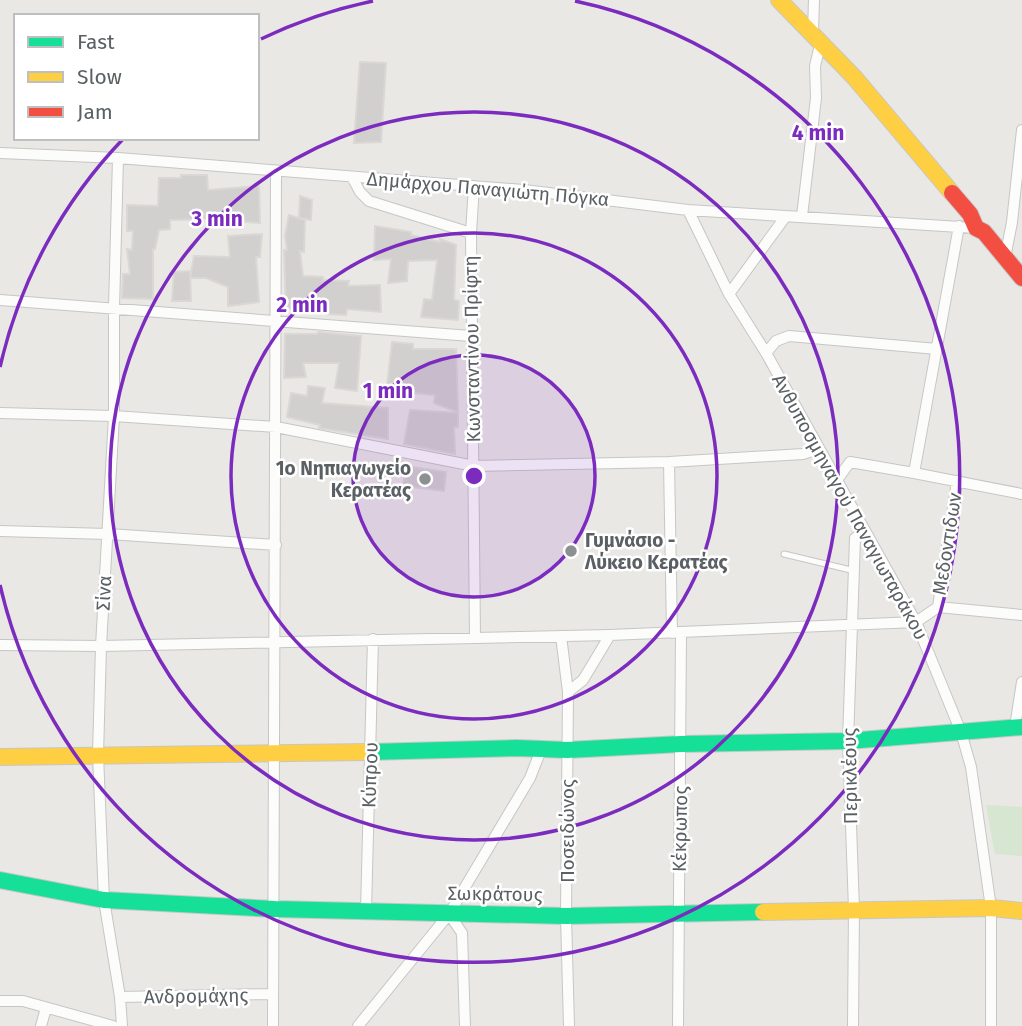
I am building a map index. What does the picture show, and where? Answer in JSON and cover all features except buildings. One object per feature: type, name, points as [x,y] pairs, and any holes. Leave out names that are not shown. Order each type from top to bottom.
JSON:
[{"type":"street","points":[[779,0],[817,36],[970,214],[937,349],[914,473]]},
{"type":"street","points":[[802,216],[816,98],[817,36],[814,0]]},
{"type":"street","points":[[1005,258],[1022,130]]},
{"type":"street","name":"Δημάρχου Παναγιώτη Πόγκα","points":[[0,153],[118,158],[474,186],[688,210],[967,227]]},
{"type":"street","name":"Σίνα","points":[[118,158],[114,416],[101,646],[98,755],[104,900],[122,1026]]},
{"type":"street","points":[[272,1026],[275,909],[276,171]]},
{"type":"street","points":[[352,177],[360,192],[369,201],[471,233]]},
{"type":"street","name":"Κωνσταντίνου Πρίφτη","points":[[474,186],[471,335],[475,637]]},
{"type":"street","name":"Ανθυποσμηναγού Παναγιωταράκου","points":[[688,210],[729,294],[916,622],[961,732],[971,768],[991,908],[991,1026]]},
{"type":"street","points":[[729,294],[786,216]]},
{"type":"street","points":[[967,227],[984,232],[1022,278]]},
{"type":"street","points":[[0,300],[471,335]]},
{"type":"street","points":[[765,353],[776,341],[789,336],[937,349]]},
{"type":"street","points":[[0,413],[114,416],[276,427],[474,466],[669,462],[803,454],[819,449]]},
{"type":"street","name":"Κέκρωπος","points":[[669,462],[681,744],[678,1026]]},
{"type":"street","points":[[837,480],[850,462],[1022,494]]},
{"type":"street","name":"Μεδοντιδων","points":[[938,607],[957,481]]},
{"type":"street","points":[[0,531],[108,534],[276,545]]},
{"type":"street","name":"Περικλέους","points":[[853,1026],[854,909],[848,741],[855,538],[864,531]]},
{"type":"street","points":[[0,645],[101,646],[610,635],[853,626],[916,622],[938,607],[1022,615]]},
{"type":"street","points":[[568,692],[583,680],[610,635]]},
{"type":"street","name":"Ποσειδώνος","points":[[561,636],[568,692],[566,916],[569,1026]]},
{"type":"street","name":"Κύπρου","points":[[366,911],[373,639]]},
{"type":"street","points":[[0,757],[517,748],[567,750],[681,744],[848,741],[1018,727],[1022,682]]},
{"type":"street","points":[[358,1026],[449,915],[530,778],[541,750]]},
{"type":"street","name":"Σωκράτους","points":[[0,880],[104,900],[449,915],[566,916],[991,908],[1022,911]]},
{"type":"street","points":[[449,915],[461,933],[465,1026]]},
{"type":"street","name":"Ανδρομάχης","points":[[120,998],[273,994]]},
{"type":"street","points":[[0,1001],[23,1001],[113,1026]]},
{"type":"street","points":[[41,1026],[46,1008]]},
{"type":"lane","points":[[784,554],[855,571]]},
{"type":"green space","points":[[986,805],[1022,807],[1022,856],[995,854]]},
{"type":"traffic: fast","points":[[369,752],[517,748],[567,750],[681,744],[848,741],[1022,727]]},
{"type":"traffic: fast","points":[[0,880],[104,900],[275,909],[566,916],[763,912]]},
{"type":"traffic: slow","points":[[779,0],[854,77],[952,193]]},
{"type":"traffic: slow","points":[[0,757],[369,752]]},
{"type":"traffic: slow","points":[[763,912],[991,908],[1022,911]]},
{"type":"traffic: jam","points":[[952,193],[970,214],[976,228],[984,232],[1022,278]]},
{"type":"place","name":"1ο Νηπιαγωγείο Κερατέας","points":[[425,479]]},
{"type":"place","name":"Γυμνάσιο - Λύκειο Κερατέας","points":[[571,551]]}]
